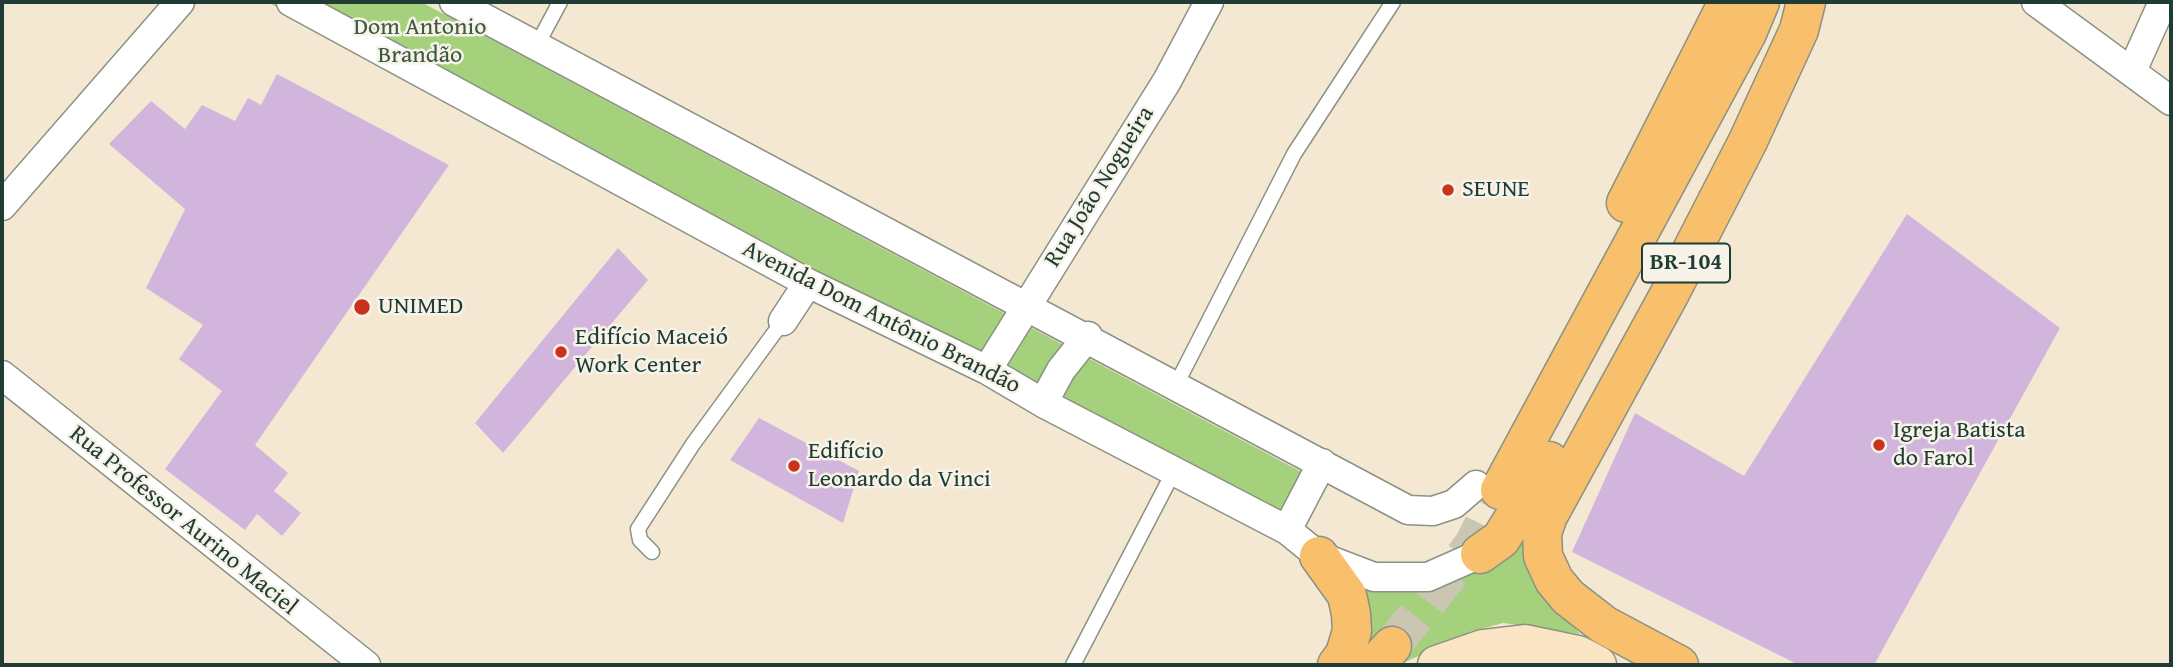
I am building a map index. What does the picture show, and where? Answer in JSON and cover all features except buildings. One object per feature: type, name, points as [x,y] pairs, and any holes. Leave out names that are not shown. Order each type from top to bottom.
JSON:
[{"type":"highway","points":[[1488,488],[1516,420],[1728,2]]},
{"type":"highway","name":"BR-104","points":[[1488,488],[1747,33],[1760,2]]},
{"type":"highway","name":"BR-104","points":[[1679,665],[1604,625],[1568,597],[1554,580],[1543,556],[1542,533],[1548,516],[1669,295],[1748,141],[1800,30],[1805,2]]},
{"type":"highway","points":[[1480,554],[1501,539],[1523,506],[1620,336],[1669,295]]},
{"type":"highway","points":[[1319,556],[1348,595],[1352,614],[1352,631],[1345,654],[1337,665]]},
{"type":"main road","points":[[1438,664],[1498,657],[1524,644],[1578,655],[1597,665]]},
{"type":"street","points":[[4,198],[180,2]]},
{"type":"street","name":"Avenida Dom Antônio Brandão","points":[[291,2],[808,283],[987,370],[1043,403],[1287,530],[1319,556],[1374,577],[1429,577],[1480,554]]},
{"type":"street","points":[[454,2],[1088,336],[1408,510],[1433,511],[1488,488]]},
{"type":"street","name":"Rua João Nogueira","points":[[987,370],[1025,305],[1167,81],[1209,2]]},
{"type":"street","points":[[2036,2],[2171,101]]},
{"type":"street","points":[[2132,71],[2163,2]]},
{"type":"street","points":[[783,321],[808,283]]},
{"type":"street","points":[[1043,403],[1061,370],[1088,336]]},
{"type":"street","name":"Rua Professor Aurino Maciel","points":[[2,375],[366,665]]},
{"type":"street","points":[[1287,530],[1322,463]]},
{"type":"lane","points":[[537,46],[560,2]]},
{"type":"lane","points":[[1177,385],[1294,154],[1393,2]]},
{"type":"lane","points":[[652,552],[640,540],[638,529],[693,444],[783,321]]},
{"type":"lane","points":[[1073,665],[1174,471]]},
{"type":"green space","name":"Dom Antonio Brandão","points":[[267,2],[421,2],[1309,476],[1266,533],[617,185]]},
{"type":"green space","points":[[1528,529],[1537,582],[1580,634],[1503,623],[1470,632],[1401,664],[1367,636],[1350,576],[1433,585]]},
{"type":"tunnel","points":[[1392,646],[1473,545],[1500,490]]},
{"type":"place","name":"SEUNE","points":[[1448,190]]},
{"type":"place","name":"UNIMED","points":[[362,307]]},
{"type":"place","name":"Edifício Maceió Work Center","points":[[561,352]]},
{"type":"place","name":"Igreja Batista do Farol","points":[[1879,445]]},
{"type":"place","name":"Edifício Leonardo da Vinci","points":[[794,466]]}]
